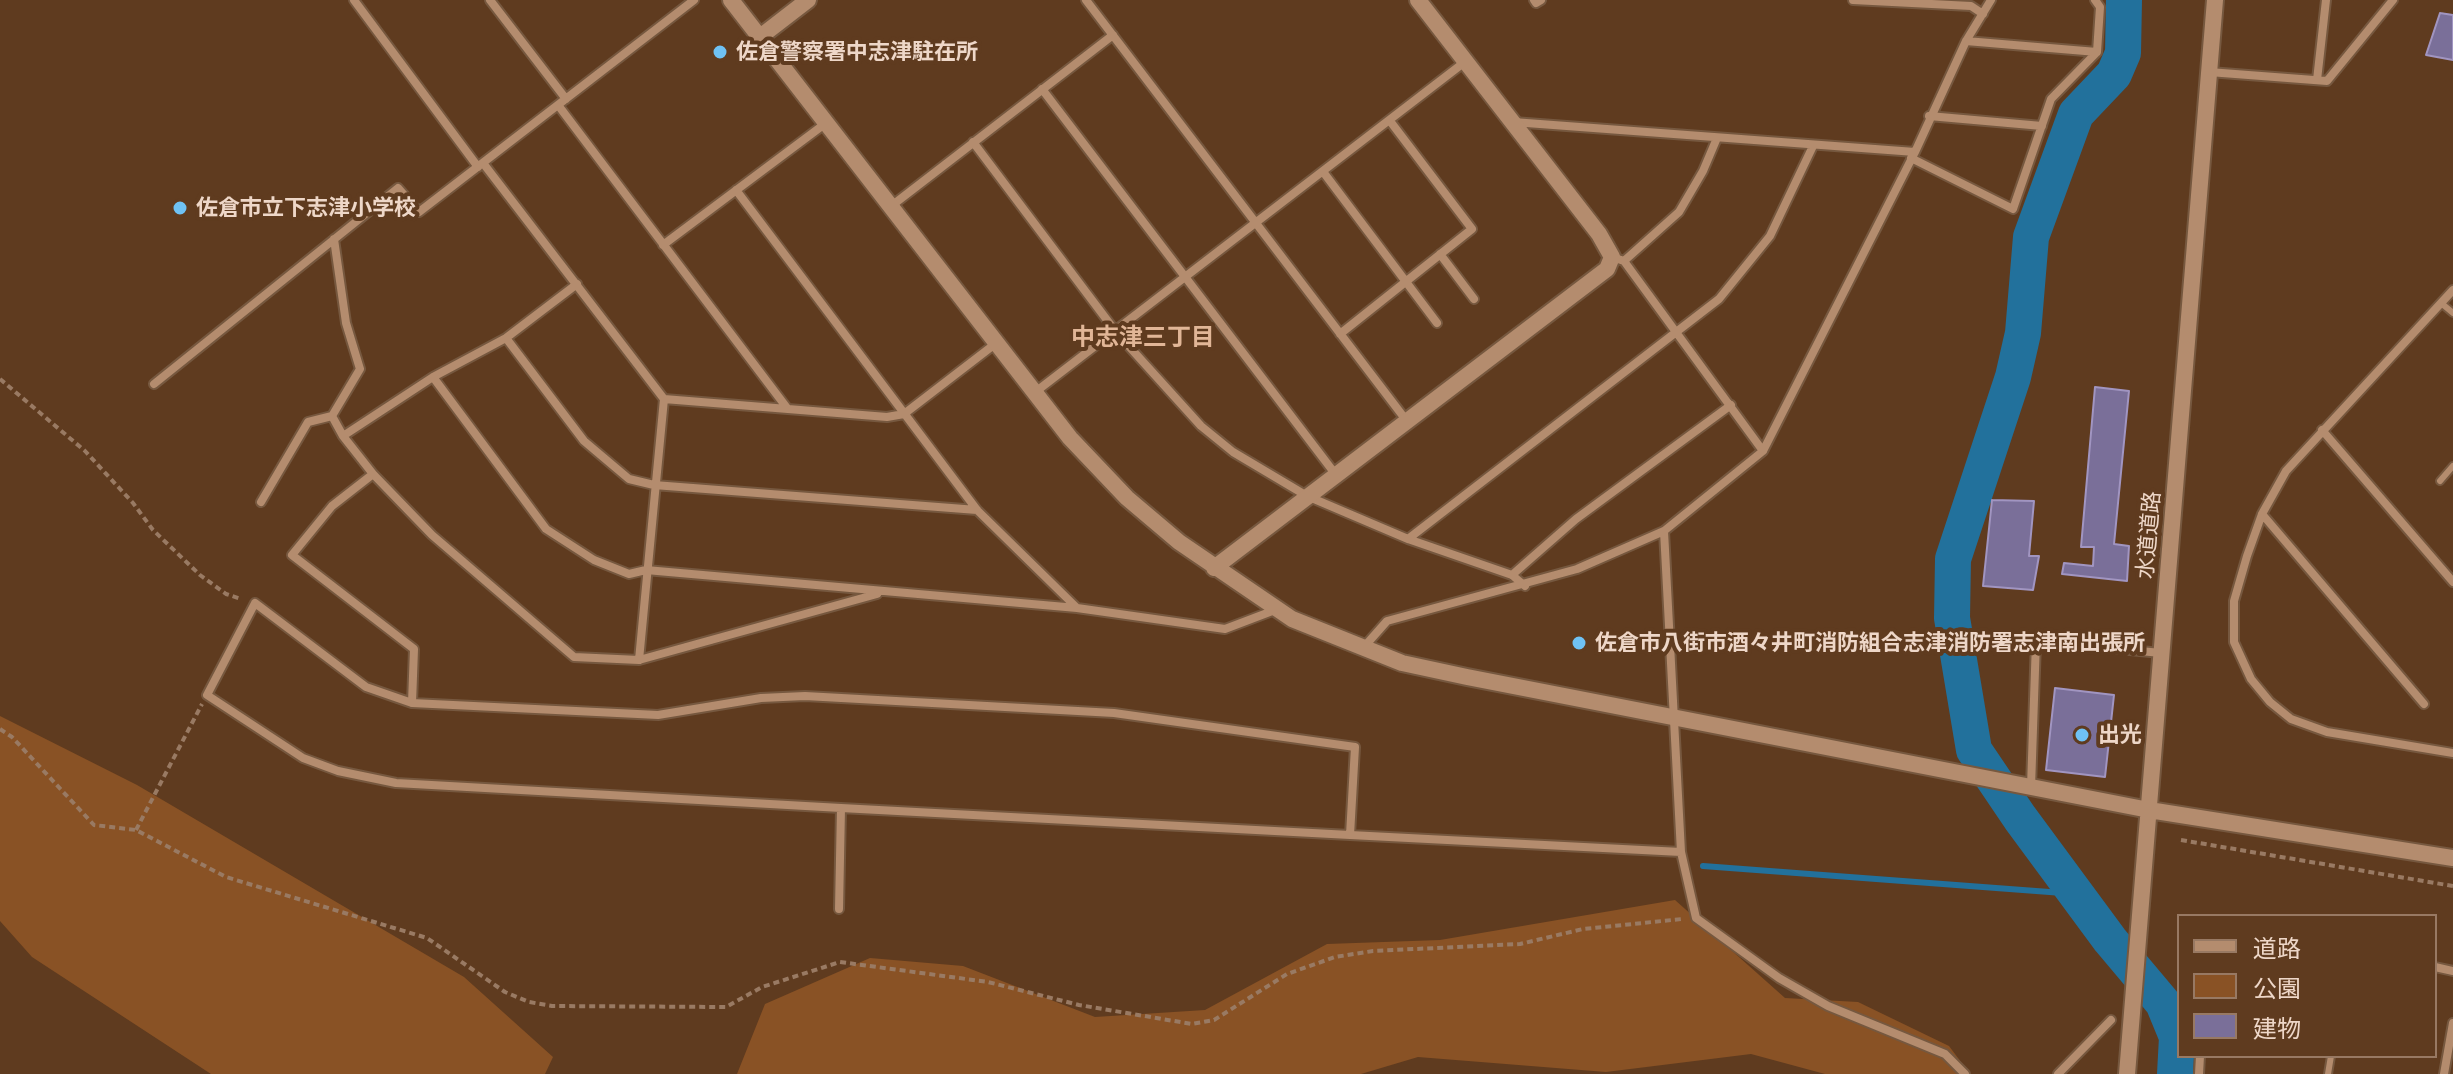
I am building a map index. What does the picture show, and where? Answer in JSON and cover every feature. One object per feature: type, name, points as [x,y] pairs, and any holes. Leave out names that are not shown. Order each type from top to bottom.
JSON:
[{"type":"street","points":[[354,0],[664,399],[639,660]]},
{"type":"street","points":[[490,0],[663,245],[787,408]]},
{"type":"street","points":[[154,384],[398,188],[419,212],[694,0]]},
{"type":"street","points":[[731,0],[1070,438],[1127,498],[1214,568],[1276,609],[1415,666],[2149,810],[2453,858]]},
{"type":"street","points":[[760,37],[808,0]]},
{"type":"street","points":[[1086,0],[1406,420]]},
{"type":"street","points":[[1418,0],[1676,333],[1763,451]]},
{"type":"street","points":[[1534,0],[1536,3],[1541,0]]},
{"type":"street","points":[[1857,0],[1969,3],[1983,14]]},
{"type":"street","points":[[1364,647],[1387,621],[1525,586],[1577,569],[1664,531],[1763,451],[1913,155],[1966,41],[1991,0]]},
{"type":"street","points":[[1512,122],[1913,155],[2013,209],[2051,99],[2097,52],[2100,7],[2095,0]]},
{"type":"street","points":[[2203,0],[2215,0]]},
{"type":"street","name":"水道道路","points":[[2127,1074],[2215,0]]},
{"type":"street","points":[[2317,80],[2326,0]]},
{"type":"street","points":[[2209,72],[2327,81],[2393,0]]},
{"type":"street","points":[[890,207],[1113,35]]},
{"type":"street","points":[[1966,41],[2097,52]]},
{"type":"street","points":[[1034,394],[1258,225],[1466,61]]},
{"type":"street","points":[[1042,89],[1336,475]]},
{"type":"street","points":[[1929,116],[2042,126]]},
{"type":"street","points":[[1340,334],[1472,229],[1390,121]]},
{"type":"street","points":[[663,245],[826,123]]},
{"type":"street","points":[[1214,568],[1679,212],[1703,171],[1717,138]]},
{"type":"street","points":[[973,142],[1116,332],[1201,426],[1233,452],[1307,496],[1408,539],[1512,575],[1525,586]]},
{"type":"street","points":[[1408,539],[1719,299],[1770,236],[1813,146]]},
{"type":"street","points":[[1324,173],[1437,323]]},
{"type":"street","points":[[736,190],[977,510],[1077,608]]},
{"type":"street","points":[[261,502],[308,422],[332,416],[360,369],[346,323],[334,239]]},
{"type":"street","points":[[1440,254],[1474,299]]},
{"type":"street","points":[[343,436],[433,377],[506,338],[577,284]]},
{"type":"street","points":[[2453,290],[2286,471],[2262,514],[2234,601],[2234,642],[2251,679],[2270,702],[2291,719],[2327,732],[2453,753]]},
{"type":"street","points":[[506,338],[584,441],[629,479],[654,485],[977,510]]},
{"type":"street","points":[[664,399],[887,417],[904,414],[995,344]]},
{"type":"street","points":[[433,377],[546,529],[610,568],[629,574],[646,570],[1077,608],[1225,629],[1276,609]]},
{"type":"street","points":[[1512,575],[1576,519],[1731,405]]},
{"type":"street","points":[[332,416],[343,436],[373,474],[432,535],[574,657],[639,660],[883,592]]},
{"type":"street","points":[[2322,430],[2453,582]]},
{"type":"street","points":[[373,474],[332,506],[292,555],[414,649],[412,703]]},
{"type":"street","points":[[2262,514],[2424,704]]},
{"type":"street","points":[[1664,531],[1681,852],[1688,867],[1696,918],[1779,978],[1828,1006],[1945,1054],[1965,1074]]},
{"type":"street","points":[[1350,835],[1355,747],[1114,713],[805,696],[761,698],[658,715],[412,703],[366,687],[255,603],[207,695],[303,758],[338,771],[396,783],[841,808],[1350,835],[1681,852]]},
{"type":"street","points":[[2031,787],[2036,641],[2162,653]]},
{"type":"street","points":[[839,909],[841,808]]},
{"type":"street","points":[[2058,1074],[2111,1020]]},
{"type":"street","points":[[2444,1074],[2453,1023]]},
{"type":"lane","points":[[2441,303],[2453,313]]},
{"type":"lane","points":[[2440,481],[2453,466]]},
{"type":"path","points":[[0,379],[85,451],[133,503],[153,530],[200,575],[226,594],[255,603]]},
{"type":"path","points":[[136,830],[207,695]]},
{"type":"path","points":[[0,729],[12,737],[94,825],[136,830],[226,877],[427,938],[505,992],[529,1002],[552,1006],[726,1007],[762,987],[840,962],[988,982],[1079,1005],[1192,1024],[1214,1020],[1287,974],[1335,957],[1373,951],[1520,944],[1583,929],[1696,918]]},
{"type":"path","points":[[2181,840],[2453,886]]},
{"type":"green space","points":[[0,716],[137,785],[464,977],[553,1057],[545,1074],[211,1074],[32,957],[0,921]]},
{"type":"green space","points":[[1675,900],[1785,998],[1858,1002],[1949,1046],[1970,1074],[1825,1074],[1751,1054],[1606,1072],[1418,1057],[1361,1074],[737,1074],[765,1004],[870,958],[963,966],[1095,1017],[1205,1010],[1327,944],[1440,940]]},
{"type":"building","points":[[2440,13],[2453,15],[2453,60],[2426,55]]},
{"type":"building","points":[[2095,387],[2129,391],[2114,544],[2129,546],[2127,581],[2062,574],[2064,563],[2093,566],[2094,547],[2081,547]]},
{"type":"building","points":[[1992,500],[2034,501],[2029,556],[2039,556],[2033,590],[1983,586]]},
{"type":"building","points":[[2055,688],[2114,695],[2105,777],[2046,770]]},
{"type":"waterway","points":[[2124,0],[2123,53],[2114,74],[2076,114],[2031,237],[2023,333],[2013,377],[1953,559],[1952,618],[1974,750],[2110,940],[2163,1003],[2177,1037],[2175,1074]]},
{"type":"waterway","points":[[1703,866],[2076,894]]},
{"type":"place","name":"佐倉警察署中志津駐在所","points":[[720,52]]},
{"type":"place","name":"佐倉市立下志津小学校","points":[[180,208]]},
{"type":"place","name":"佐倉市八街市酒々井町消防組合志津消防署志津南出張所","points":[[1579,643]]},
{"type":"place","name":"出光","points":[[2082,735]]},
{"type":"district","name":"中志津三丁目","points":[[1143,337]]}]
